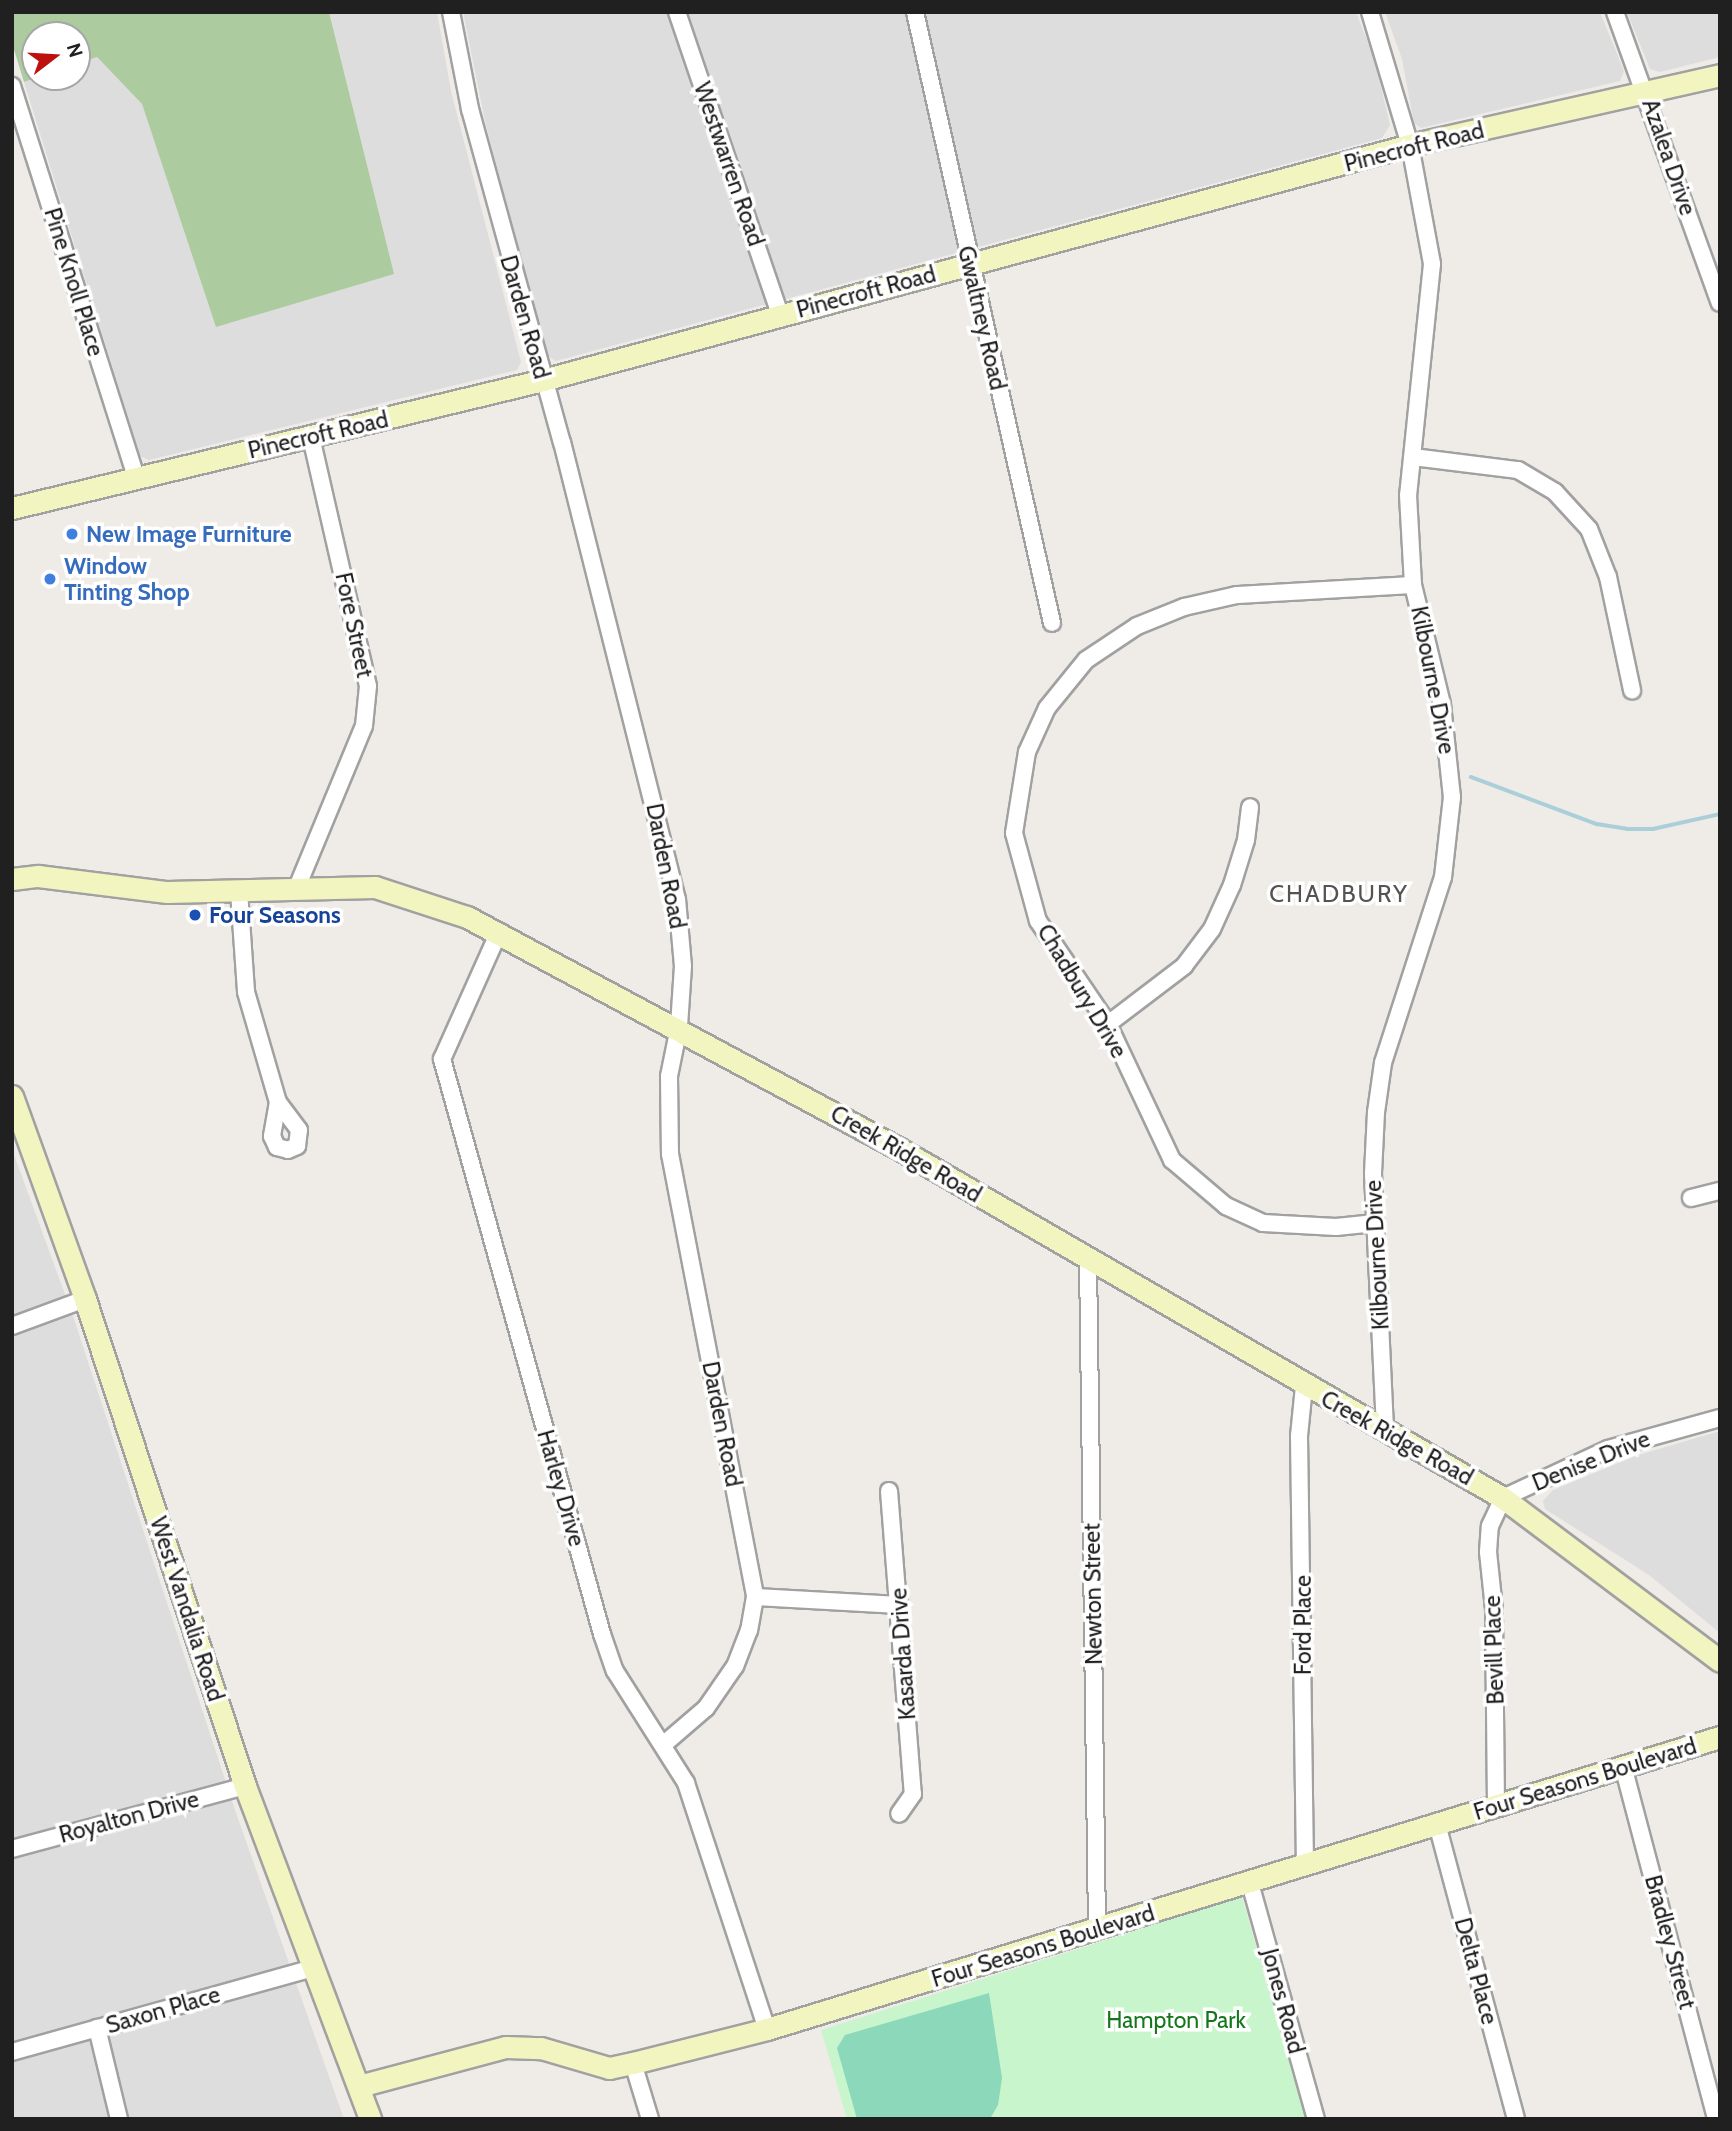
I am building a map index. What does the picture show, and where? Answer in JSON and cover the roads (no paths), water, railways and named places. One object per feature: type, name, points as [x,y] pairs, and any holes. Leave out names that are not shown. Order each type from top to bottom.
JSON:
[{"type":"street","name":"Darden Road","points":[[451,12],[470,109],[677,899],[683,966],[680,1027],[669,1076],[670,1154],[755,1597],[749,1630],[735,1666],[706,1708],[663,1745]]},
{"type":"street","name":"Westwarren Road","points":[[677,12],[780,315]]},
{"type":"street","name":"Gwaltney Road","points":[[915,12],[969,264],[1052,623]]},
{"type":"street","name":"Kilbourne Drive","points":[[1370,12],[1410,145],[1432,264],[1408,495],[1413,585],[1442,704],[1452,797],[1450,836],[1443,877],[1384,1063],[1373,1174],[1385,1431]]},
{"type":"street","name":"Azalea Drive","points":[[1615,12],[1646,91],[1720,303]]},
{"type":"street","name":"Pinecroft Road","points":[[12,508],[543,380],[1410,145],[1720,75]]},
{"type":"street","name":"Pine Knoll Place","points":[[12,86],[136,478]]},
{"type":"street","name":"Fore Street","points":[[298,886],[365,726],[368,686],[311,438]]},
{"type":"street","points":[[1413,457],[1518,470],[1555,492],[1589,529],[1608,577],[1632,691]]},
{"type":"street","name":"Chadbury Drive","points":[[1375,1223],[1336,1227],[1262,1223],[1226,1206],[1199,1186],[1172,1160],[1154,1129],[1108,1024],[1038,921],[1014,833],[1027,752],[1046,708],[1086,660],[1137,626],[1184,607],[1237,595],[1413,585]]},
{"type":"street","points":[[1108,1024],[1184,966],[1212,929],[1232,885],[1246,840],[1250,807]]},
{"type":"street","points":[[12,867],[38,877]]},
{"type":"street","name":"Creek Ridge Road","points":[[12,879],[38,877],[167,892],[239,891],[298,886],[375,887],[424,899],[680,1027],[1088,1259],[1304,1387],[1503,1498],[1720,1661]]},
{"type":"street","points":[[239,891],[246,992],[278,1102]]},
{"type":"street","name":"Harley Drive","points":[[498,934],[442,1059],[602,1634],[615,1671],[663,1745],[700,1819],[767,2029]]},
{"type":"street","name":"West Vandalia Road","points":[[14,1107],[85,1299],[246,1786],[370,2119]]},
{"type":"street","points":[[1691,1198],[1720,1191]]},
{"type":"street","name":"Newton Street","points":[[1088,1259],[1097,1929]]},
{"type":"street","points":[[12,1326],[85,1299]]},
{"type":"street","name":"Ford Place","points":[[1304,1387],[1299,1436],[1305,1864]]},
{"type":"street","name":"Denise Drive","points":[[1503,1498],[1608,1449],[1720,1418]]},
{"type":"street","name":"Kasarda Drive","points":[[889,1491],[901,1605],[913,1794],[899,1814]]},
{"type":"street","name":"Bevill Place","points":[[1496,1806],[1494,1609],[1488,1552],[1490,1526],[1503,1498]]},
{"type":"street","points":[[755,1597],[901,1605]]},
{"type":"street","name":"Four Seasons Boulevard","points":[[359,2086],[506,2047],[541,2049],[609,2068],[767,2029],[1720,1737]]},
{"type":"street","name":"Bradley Street","points":[[1623,1766],[1716,2119]]},
{"type":"street","name":"Royalton Drive","points":[[12,1849],[246,1786]]},
{"type":"street","name":"Delta Place","points":[[1437,1824],[1516,2119]]},
{"type":"street","name":"Jones Road","points":[[1250,1883],[1316,2119]]},
{"type":"street","name":"Saxon Place","points":[[12,2052],[313,1968]]},
{"type":"street","points":[[97,2028],[119,2119]]},
{"type":"street","points":[[633,2063],[650,2119]]},
{"type":"waterway","points":[[1471,777],[1597,824],[1627,829],[1653,829],[1720,814]]},
{"type":"place","name":"New Image Furniture","points":[[72,534]]},
{"type":"place","name":"Window Tinting Shop","points":[[50,579]]},
{"type":"place","name":"Four Seasons","points":[[195,915]]},
{"type":"district","name":"CHADBURY","points":[[1339,894]]},
{"type":"park label","name":"Hampton Park","points":[[1176,2020]]}]
